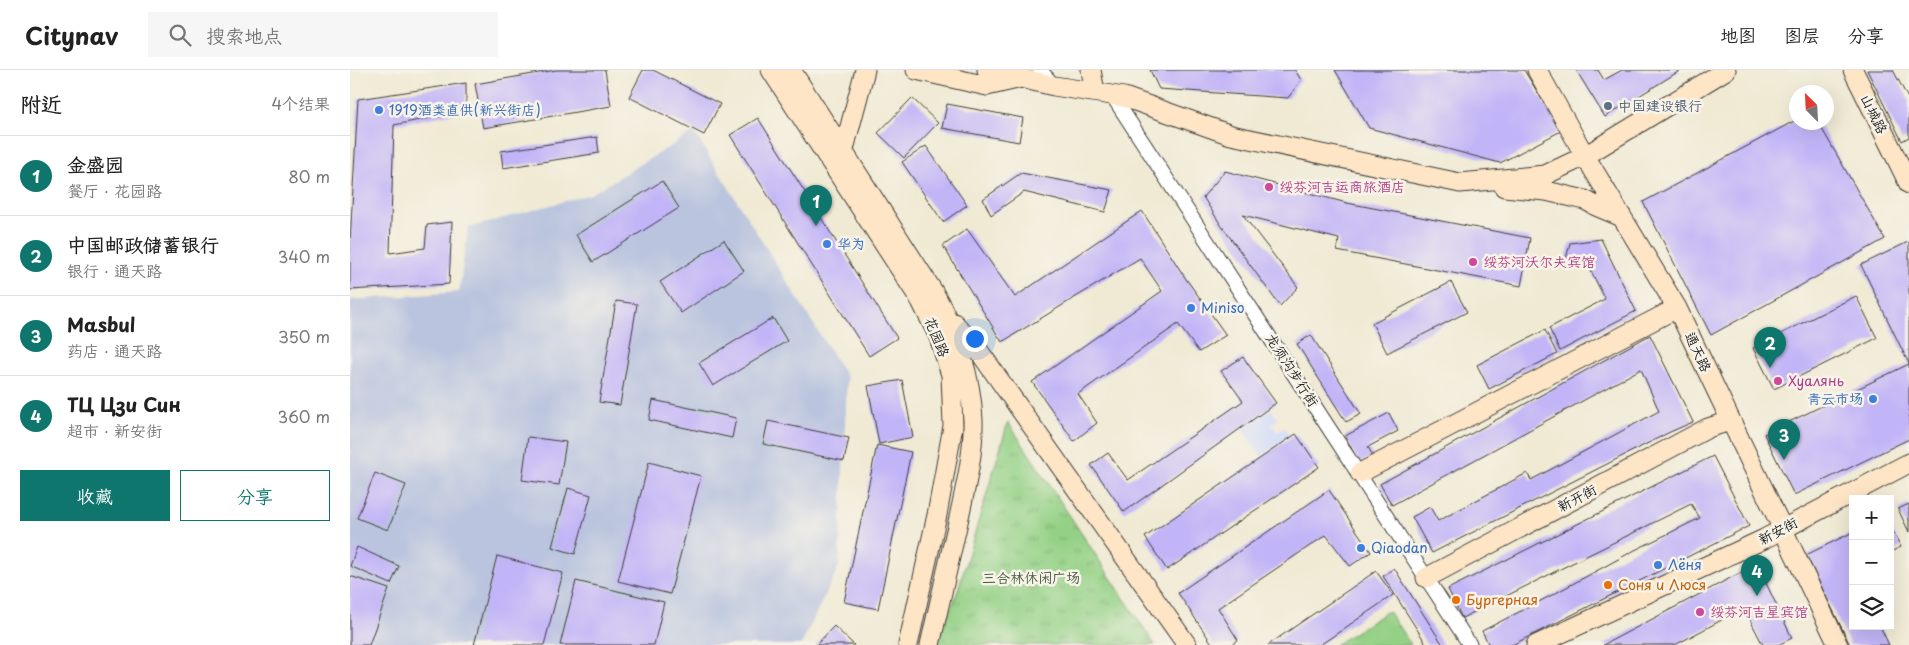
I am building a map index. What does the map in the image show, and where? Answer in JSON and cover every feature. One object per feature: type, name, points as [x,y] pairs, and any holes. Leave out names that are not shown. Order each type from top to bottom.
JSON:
[{"type":"main road","name":"花园路","points":[[771,70],[921,301],[939,337],[951,375],[953,426],[937,515],[908,645]]},
{"type":"main road","name":"花园路","points":[[791,70],[946,315],[963,360],[970,387],[973,420],[972,443],[964,491],[930,645]]},
{"type":"main road","points":[[843,153],[865,70]]},
{"type":"main road","points":[[916,70],[987,86],[1021,78]]},
{"type":"main road","points":[[987,70],[1054,86],[1124,97],[1231,135],[1460,183],[1546,191],[1578,198],[1622,217]]},
{"type":"main road","points":[[1091,70],[1104,94]]},
{"type":"main road","name":"通天路","points":[[1538,70],[1585,156],[1677,308],[1838,645]]},
{"type":"main road","points":[[1460,183],[1545,175],[1585,156],[1726,70]]},
{"type":"main road","name":"山城路","points":[[1853,70],[1909,184]]},
{"type":"main road","points":[[1360,474],[1677,308]]},
{"type":"main road","points":[[946,315],[976,347],[1188,645]]},
{"type":"main road","name":"新开街","points":[[1426,578],[1708,428],[1730,421]]},
{"type":"main road","name":"新安街","points":[[1536,645],[1764,539],[1909,464]]},
{"type":"street","points":[[1040,70],[1054,86]]},
{"type":"street","name":"龙须沟步行街","points":[[1104,94],[1360,474],[1470,645]]},
{"type":"shaded area","points":[[694,132],[847,378],[839,566],[801,645],[350,645],[350,300],[459,292],[468,228],[591,194]]},
{"type":"shaded area","points":[[1271,409],[1278,419],[1271,424],[1277,432],[1284,427],[1290,436],[1261,456],[1242,429]]},
{"type":"green space","name":"三合林休闲广场","points":[[1008,422],[1155,645],[936,645],[957,593]]},
{"type":"green space","points":[[1388,611],[1411,645],[1335,645]]},
{"type":"building","points":[[556,70],[605,70],[611,106],[483,128],[475,84]]},
{"type":"building","points":[[643,70],[653,70],[720,104],[704,135],[629,97]]},
{"type":"building","points":[[1150,70],[1295,70],[1301,80],[1288,98],[1159,89]]},
{"type":"building","points":[[1335,70],[1524,70],[1561,131],[1500,163],[1369,128]]},
{"type":"building","points":[[1576,70],[1598,70],[1604,80],[1622,70],[1681,70],[1605,117]]},
{"type":"building","points":[[1867,70],[1893,70],[1909,100],[1909,137],[1902,141]]},
{"type":"building","points":[[466,83],[466,111],[394,125],[390,253],[425,248],[427,225],[452,222],[449,284],[350,290],[350,242],[358,99]]},
{"type":"building","points":[[912,98],[938,123],[904,158],[878,133]]},
{"type":"building","points":[[947,104],[1023,118],[1019,142],[942,128]]},
{"type":"building","points":[[758,118],[897,338],[869,356],[730,135]]},
{"type":"building","points":[[1789,124],[1789,130],[1823,130],[1885,239],[1711,335],[1643,202]]},
{"type":"building","points":[[597,137],[599,153],[503,168],[501,151]]},
{"type":"building","points":[[926,146],[967,205],[943,222],[902,162]]},
{"type":"building","points":[[1225,171],[1347,203],[1530,238],[1521,286],[1337,251],[1339,239],[1243,215],[1298,287],[1280,306],[1203,197]]},
{"type":"building","points":[[1021,173],[1112,190],[1105,212],[1024,192],[991,215],[983,199]]},
{"type":"building","points":[[662,181],[679,208],[593,262],[576,235]]},
{"type":"building","points":[[1142,211],[1184,276],[1226,335],[1199,352],[1178,324],[1078,394],[1097,423],[1074,441],[1032,382],[1162,291],[1140,258],[1002,342],[943,246],[967,229],[1015,297]]},
{"type":"building","points":[[1601,239],[1636,311],[1560,351],[1549,328],[1605,299],[1589,267],[1565,263],[1570,243]]},
{"type":"building","points":[[724,240],[744,271],[681,313],[660,282]]},
{"type":"building","points":[[1909,243],[1909,364],[1861,265]]},
{"type":"building","points":[[1451,282],[1467,312],[1387,353],[1372,323]]},
{"type":"building","points":[[1856,296],[1877,338],[1774,389],[1753,348]]},
{"type":"building","points":[[616,301],[637,304],[620,405],[599,402]]},
{"type":"building","points":[[773,318],[787,341],[713,386],[699,363]]},
{"type":"building","points":[[1545,330],[1557,354],[1489,389],[1477,365]]},
{"type":"building","points":[[1311,335],[1361,414],[1346,422],[1297,344]]},
{"type":"building","points":[[1650,335],[1693,422],[1432,553],[1412,517],[1430,507],[1438,521],[1527,473],[1531,480],[1659,411],[1641,369],[1392,505],[1380,484]]},
{"type":"building","points":[[1243,357],[1276,403],[1124,512],[1091,465],[1108,453],[1128,480],[1243,401],[1221,371]]},
{"type":"building","name":"青云市场","points":[[1909,364],[1909,439],[1794,495],[1764,434]]},
{"type":"building","points":[[902,380],[913,437],[879,444],[868,386]]},
{"type":"building","points":[[653,400],[736,418],[732,438],[649,420]]},
{"type":"building","points":[[1389,413],[1398,431],[1368,447],[1373,456],[1359,463],[1345,436]]},
{"type":"building","points":[[768,421],[849,438],[844,461],[763,444]]},
{"type":"building","points":[[1296,434],[1319,467],[1167,570],[1145,537]]},
{"type":"building","points":[[528,437],[566,442],[559,485],[522,480]]},
{"type":"building","points":[[877,445],[911,452],[878,609],[844,602]]},
{"type":"building","points":[[1713,456],[1749,526],[1512,645],[1489,645],[1482,631],[1635,550],[1700,518],[1691,504],[1462,618],[1448,589]]},
{"type":"building","points":[[649,462],[701,476],[670,594],[618,581]]},
{"type":"building","points":[[375,473],[406,485],[388,530],[357,518]]},
{"type":"building","points":[[568,488],[591,495],[575,554],[552,547]]},
{"type":"building","points":[[1329,490],[1371,552],[1350,566],[1326,535],[1218,608],[1238,640],[1232,645],[1213,645],[1178,593]]},
{"type":"building","points":[[1909,504],[1909,532],[1898,509]]},
{"type":"building","points":[[1849,534],[1849,630],[1882,630],[1889,645],[1850,645],[1806,555]]},
{"type":"building","points":[[1894,534],[1901,547],[1894,550]]},
{"type":"building","points":[[357,547],[399,566],[391,584],[350,566]]},
{"type":"building","points":[[497,556],[563,573],[544,645],[474,645]]},
{"type":"building","points":[[1757,564],[1792,638],[1778,645],[1763,645],[1744,608],[1675,645],[1603,645]]},
{"type":"building","points":[[1394,568],[1443,645],[1427,645],[1383,576]]},
{"type":"building","points":[[1376,571],[1393,595],[1320,645],[1268,645]]},
{"type":"building","points":[[350,576],[389,589],[369,645],[350,645]]},
{"type":"building","points":[[576,581],[664,602],[654,645],[560,645]]},
{"type":"building","points":[[834,626],[854,645],[816,645]]},
{"type":"place","name":"中国建设银行","points":[[1608,106]]},
{"type":"place","name":"1919酒类直供(新兴街店)","points":[[379,110]]},
{"type":"place","name":"绥芬河吉运商旅酒店","points":[[1269,187]]},
{"type":"place","name":"金盛园","points":[[816,226]]},
{"type":"place","name":"华为","points":[[827,244]]},
{"type":"place","name":"绥芬河沃尔夫宾馆","points":[[1473,262]]},
{"type":"place","name":"Miniso","points":[[1191,308]]},
{"type":"place","name":"中国邮政储蓄银行","points":[[1770,368]]},
{"type":"place","name":"Хуалянь","points":[[1778,381]]},
{"type":"place","name":"青云市场","points":[[1873,399]]},
{"type":"place","name":"Masbul","points":[[1784,460]]},
{"type":"place","name":"Qiaodan","points":[[1361,548]]},
{"type":"place","name":"Лёня","points":[[1658,565]]},
{"type":"place","name":"Соня и Люся","points":[[1608,585]]},
{"type":"place","name":"ТЦ Цзи Син","points":[[1757,596]]},
{"type":"place","name":"Бургерная","points":[[1456,600]]},
{"type":"place","name":"绥芬河吉星宾馆","points":[[1700,612]]}]
